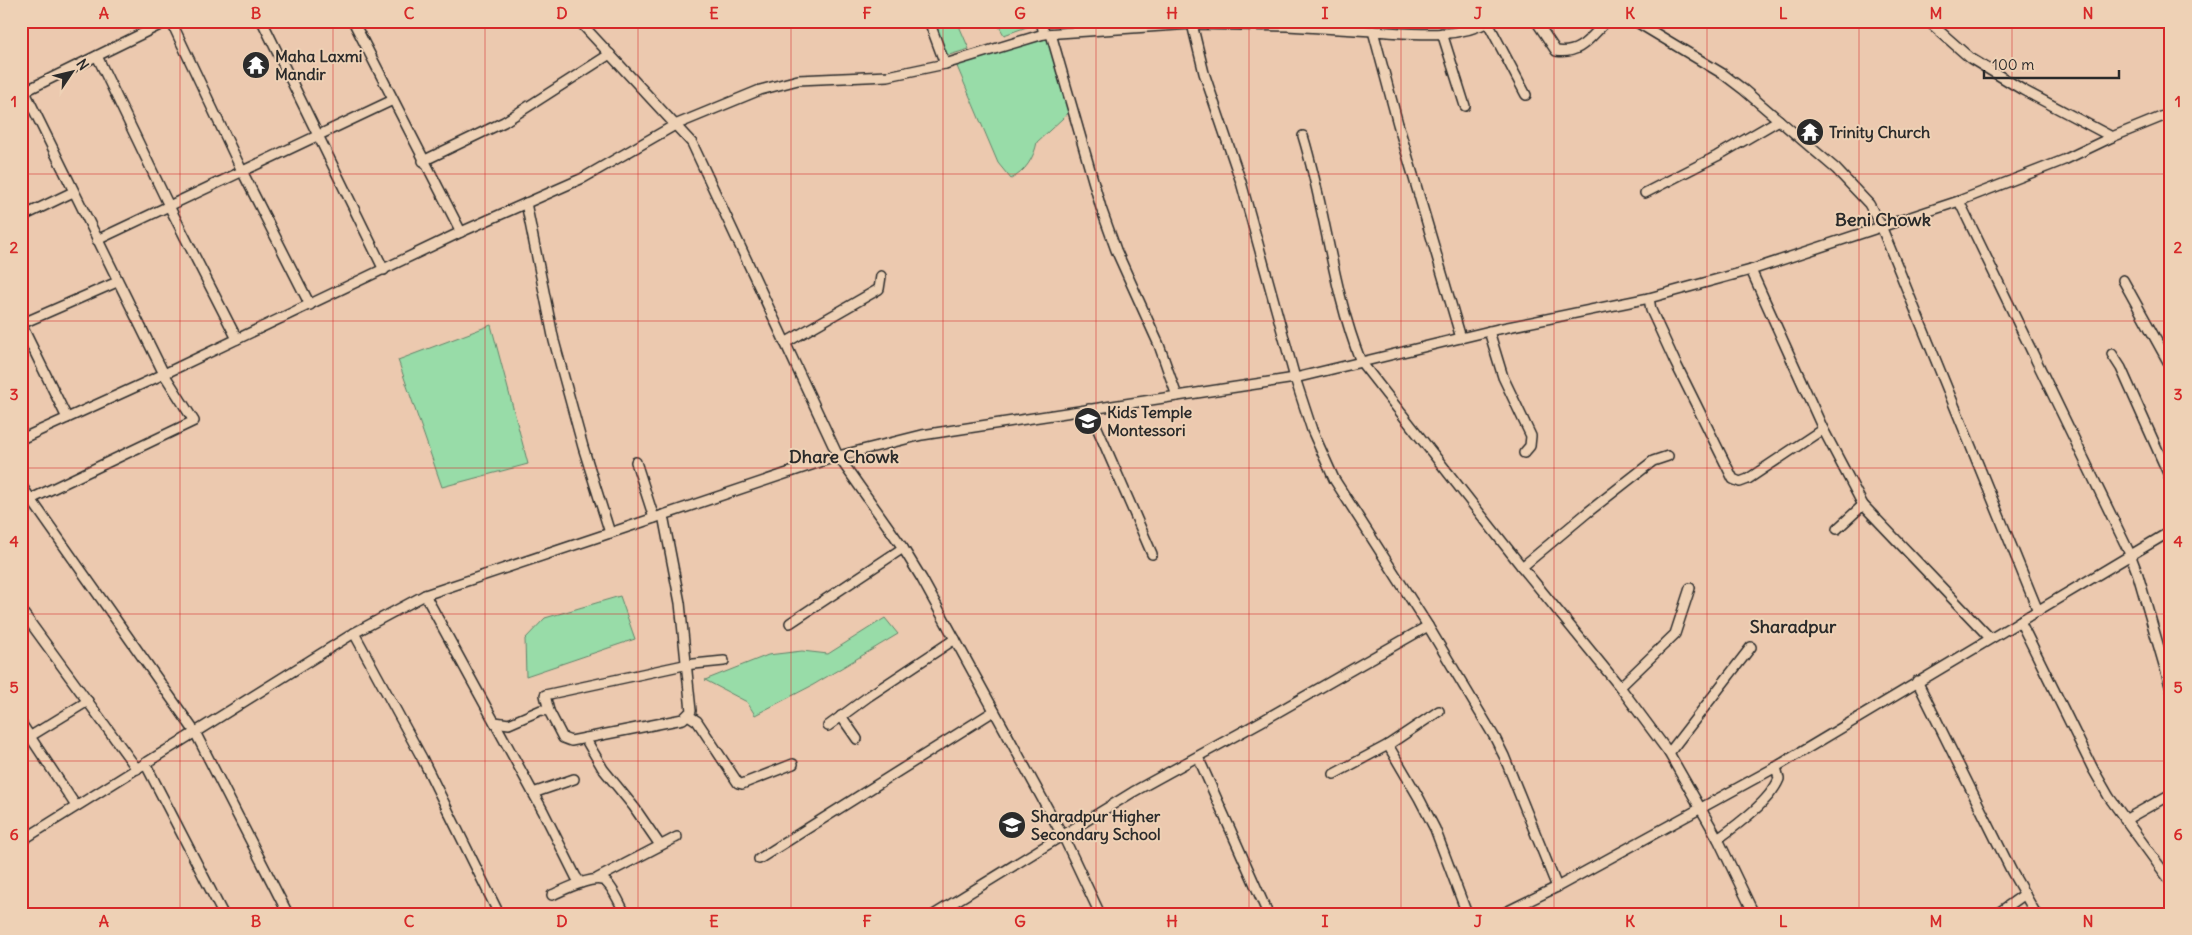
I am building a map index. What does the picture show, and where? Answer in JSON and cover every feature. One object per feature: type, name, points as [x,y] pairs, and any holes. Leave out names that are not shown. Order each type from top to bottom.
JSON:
[{"type":"street","points":[[31,499],[194,421],[164,374],[23,92],[169,21],[310,305]]},
{"type":"street","points":[[262,21],[316,136],[384,270]]},
{"type":"street","points":[[353,21],[461,232]]},
{"type":"street","points":[[579,21],[692,143],[838,456],[903,548],[1062,835],[1100,914]]},
{"type":"street","points":[[929,21],[945,64]]},
{"type":"street","points":[[1041,21],[1047,34],[1113,242],[1159,345],[1178,396]]},
{"type":"street","points":[[1536,21],[1556,51],[1568,52],[1579,48],[1606,21]]},
{"type":"street","points":[[1634,21],[1723,74],[1836,169],[1869,204],[1881,226],[2038,611]]},
{"type":"street","points":[[1928,21],[1970,58],[2023,90],[2112,137]]},
{"type":"street","points":[[21,439],[164,374],[461,232],[583,178],[676,125],[760,90],[798,80],[888,76],[945,64],[1047,34],[1211,23],[1442,33],[1489,22],[1526,95]]},
{"type":"street","points":[[1192,24],[1204,74],[1241,182],[1295,378],[1312,430],[1334,479],[1428,626],[1504,756],[1557,887]]},
{"type":"street","points":[[1373,31],[1398,124],[1461,338]]},
{"type":"street","points":[[1442,33],[1465,106]]},
{"type":"street","points":[[423,161],[504,122],[610,54]]},
{"type":"street","points":[[97,56],[169,206],[237,339]]},
{"type":"street","points":[[97,240],[392,100]]},
{"type":"street","points":[[21,841],[354,633],[425,595],[838,456],[922,435],[1295,378],[1489,331],[1649,298],[1751,270],[1959,201],[2064,160],[2112,137],[2171,113]]},
{"type":"street","points":[[1645,193],[1717,156],[1779,120]]},
{"type":"street","points":[[1303,136],[1316,180],[1333,266],[1350,333],[1361,362],[1522,567],[1620,687],[1669,753],[1718,839],[1754,914]]},
{"type":"street","points":[[21,216],[73,192]]},
{"type":"street","points":[[1959,201],[2130,554],[2138,575],[2171,689]]},
{"type":"street","points":[[526,203],[554,342],[610,533]]},
{"type":"street","points":[[1751,270],[1824,429],[1863,505],[1990,638]]},
{"type":"street","points":[[785,343],[879,289],[881,276]]},
{"type":"street","points":[[2122,280],[2171,367]]},
{"type":"street","points":[[67,418],[21,324],[117,282]]},
{"type":"street","points":[[1649,298],[1651,310],[1733,479],[1740,482],[1748,479],[1824,429]]},
{"type":"street","points":[[1489,331],[1502,377],[1531,436],[1530,446],[1524,453]]},
{"type":"street","points":[[2112,354],[2171,480]]},
{"type":"street","points":[[1089,409],[1152,554]]},
{"type":"street","points":[[1522,567],[1653,461],[1668,456]]},
{"type":"street","points":[[636,462],[659,516],[680,603],[686,664],[691,711],[684,720],[571,741],[563,738],[549,711],[544,695],[686,664],[724,661]]},
{"type":"street","points":[[21,485],[195,732],[288,914]]},
{"type":"street","points":[[1837,529],[1863,505]]},
{"type":"street","points":[[1502,914],[1557,887],[1776,767],[1917,681],[2171,531]]},
{"type":"street","points":[[790,623],[903,548]]},
{"type":"street","points":[[1620,687],[1676,634],[1690,588]]},
{"type":"street","points":[[425,595],[533,792],[576,878],[581,883]]},
{"type":"street","points":[[21,610],[88,701],[141,766],[224,914]]},
{"type":"street","points":[[2020,621],[2093,769],[2109,797],[2171,882]]},
{"type":"street","points":[[935,914],[1133,792],[1428,626]]},
{"type":"street","points":[[354,633],[422,758],[499,914]]},
{"type":"street","points":[[828,726],[955,639]]},
{"type":"street","points":[[1669,753],[1751,647]]},
{"type":"street","points":[[1917,681],[2036,914]]},
{"type":"street","points":[[21,742],[88,701]]},
{"type":"street","points":[[495,722],[509,724],[541,710],[549,711]]},
{"type":"street","points":[[760,859],[994,711]]},
{"type":"street","points":[[1334,774],[1388,745],[1439,711]]},
{"type":"street","points":[[688,715],[697,721],[738,783],[742,784],[793,764]]},
{"type":"street","points":[[841,716],[858,739]]},
{"type":"street","points":[[21,723],[76,806]]},
{"type":"street","points":[[584,738],[603,769],[634,807],[660,845]]},
{"type":"street","points":[[1388,745],[1420,798],[1435,829],[1467,914]]},
{"type":"street","points":[[1198,757],[1268,914]]},
{"type":"street","points":[[1718,839],[1739,823],[1771,792],[1778,779],[1776,767]]},
{"type":"street","points":[[533,792],[574,779]]},
{"type":"street","points":[[2125,820],[2171,794]]},
{"type":"street","points":[[552,895],[598,878],[677,837]]},
{"type":"street","points":[[598,878],[607,882],[626,914]]},
{"type":"street","points":[[1997,914],[2025,894]]},
{"type":"green space","points":[[933,21],[957,21],[969,49],[949,55],[943,51]]},
{"type":"green space","points":[[996,21],[1076,21],[1038,23],[1004,35]]},
{"type":"green space","points":[[1056,33],[1075,107],[1037,142],[1034,154],[1028,164],[1021,173],[1011,179],[998,163],[956,64]]},
{"type":"green space","points":[[491,325],[528,464],[442,487],[398,360]]},
{"type":"green space","points":[[620,596],[635,639],[526,676],[525,639],[545,618]]},
{"type":"green space","points":[[885,618],[898,634],[813,685],[755,715],[747,702],[705,680],[768,655],[802,651],[828,654]]},
{"type":"place","name":"Maha Laxmi Mandir","points":[[256,65]]},
{"type":"place","name":"Trinity Church","points":[[1810,132]]},
{"type":"place","name":"Kids Temple Montessori","points":[[1088,421]]},
{"type":"place","name":"Sharadpur Higher Secondary School","points":[[1012,825]]},
{"type":"district","name":"Beni Chowk","points":[[1883,220]]},
{"type":"district","name":"Dhare Chowk","points":[[844,457]]},
{"type":"district","name":"Sharadpur","points":[[1793,627]]}]
